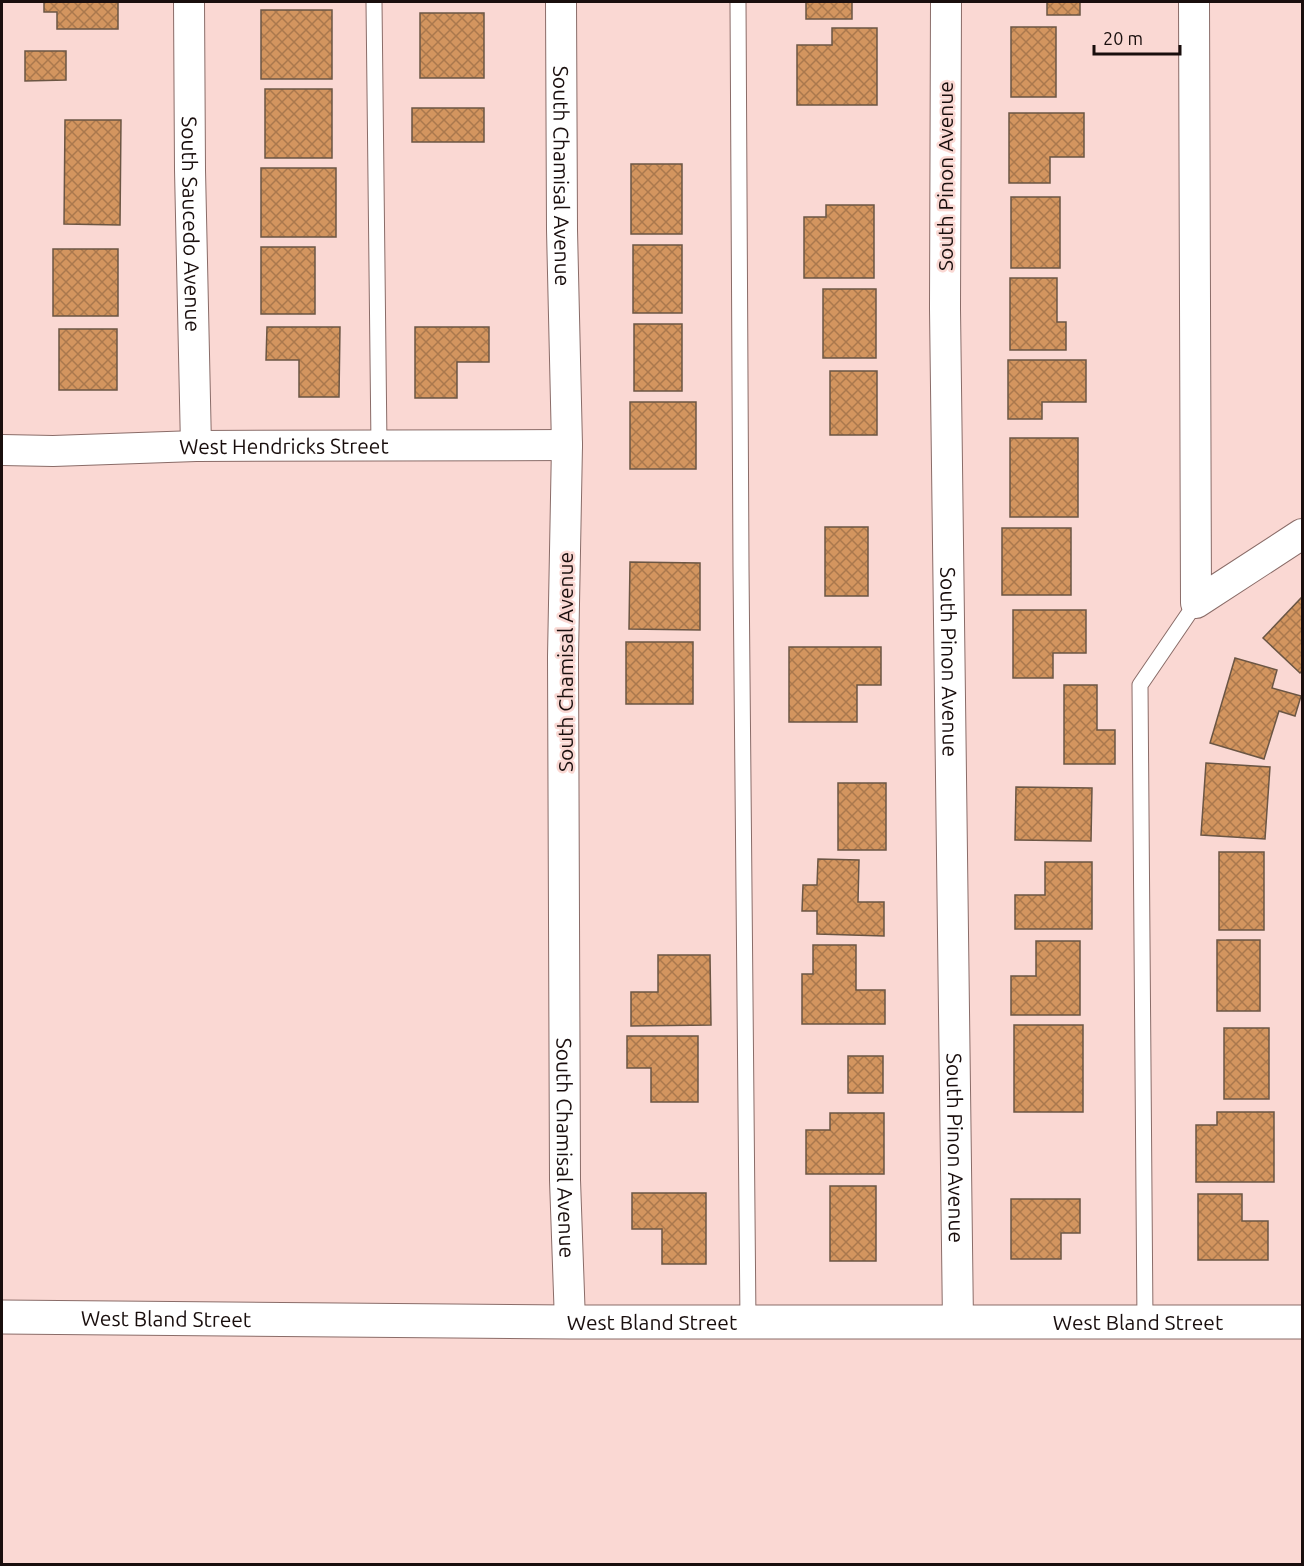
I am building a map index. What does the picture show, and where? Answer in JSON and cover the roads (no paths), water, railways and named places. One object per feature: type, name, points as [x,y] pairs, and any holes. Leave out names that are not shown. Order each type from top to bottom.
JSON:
[{"type":"street","name":"South Saucedo Avenue","points":[[189,2],[196,446]]},
{"type":"street","name":"South Chamisal Avenue","points":[[561,2],[562,230],[567,445],[563,657],[565,1180],[570,1322]]},
{"type":"street","name":"South Pinon Avenue","points":[[945,2],[945,309],[958,1323]]},
{"type":"street","points":[[1194,2],[1196,603]]},
{"type":"street","name":"West Hendricks Street","points":[[2,450],[53,452],[196,446],[567,445]]},
{"type":"street","points":[[1196,603],[1302,534]]},
{"type":"street","name":"West Bland Street","points":[[2,1317],[570,1322],[1302,1322]]},
{"type":"lane","points":[[374,2],[379,446]]},
{"type":"lane","points":[[738,2],[748,1322]]},
{"type":"lane","points":[[1145,1322],[1140,686],[1196,603]]}]
